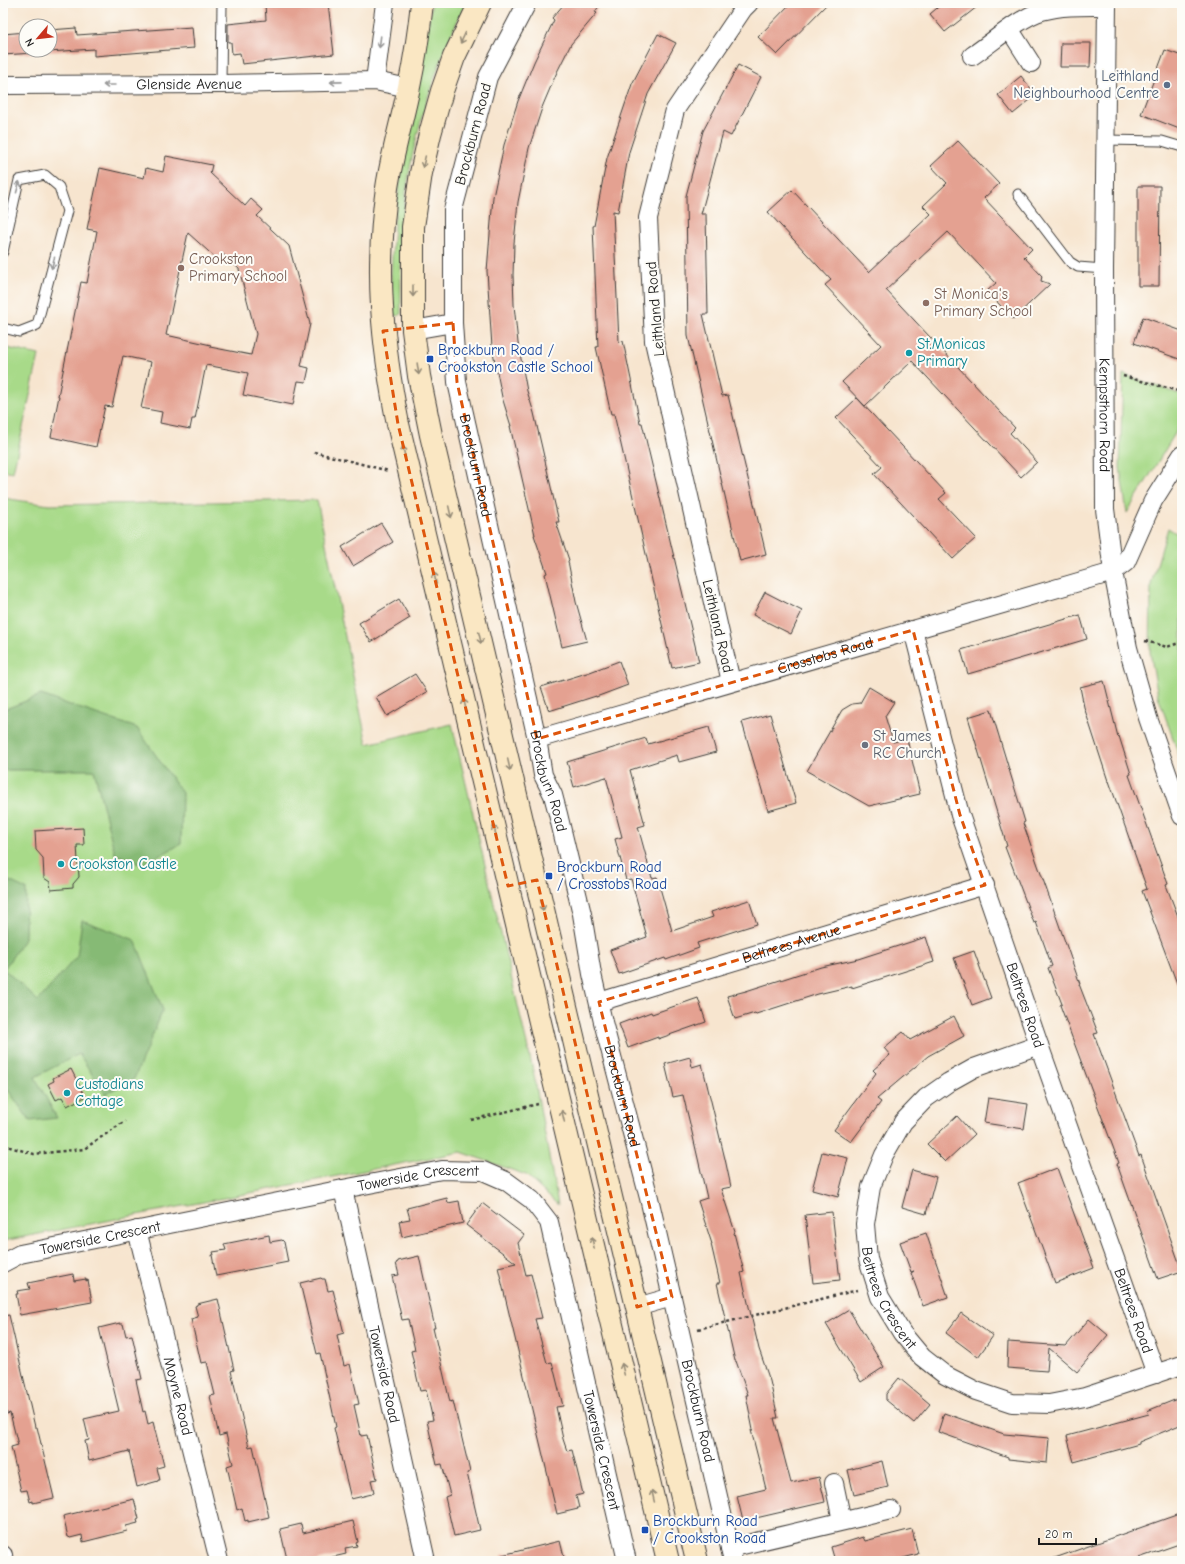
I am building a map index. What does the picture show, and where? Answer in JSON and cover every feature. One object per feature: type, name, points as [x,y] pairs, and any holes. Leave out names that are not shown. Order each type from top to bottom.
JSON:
[{"type":"street","points":[[376,81],[385,3]]},
{"type":"street","points":[[422,3],[420,27],[409,88],[393,156],[383,222],[381,264],[383,331],[387,363],[398,424],[668,1561]]},
{"type":"street","points":[[480,3],[454,57],[442,91],[421,173],[413,227],[414,330],[424,403],[697,1561]]},
{"type":"street","name":"Brockburn Road","points":[[527,3],[488,77],[453,210],[453,323],[457,382],[537,739],[543,775],[553,795],[580,906],[599,1002],[650,1198],[731,1554]]},
{"type":"street","name":"Leithland Road","points":[[731,682],[654,341],[648,218],[675,110],[743,9],[749,3]]},
{"type":"street","points":[[972,56],[1027,18],[1043,11],[1066,6],[1107,4]]},
{"type":"street","name":"Kempsthorn Road","points":[[1107,4],[1104,269],[1105,509],[1113,572],[1128,648],[1148,718],[1182,816]]},
{"type":"street","points":[[1010,30],[1031,63]]},
{"type":"street","name":"Glenside Avenue","points":[[3,85],[221,84],[376,81],[409,88]]},
{"type":"street","points":[[383,331],[414,330],[453,323]]},
{"type":"street","points":[[1113,572],[1126,562],[1153,501],[1182,455]]},
{"type":"street","name":"Crosstobs Road","points":[[537,739],[1113,572]]},
{"type":"street","name":"Beltrees Road","points":[[913,630],[960,815],[1039,1046],[1156,1374]]},
{"type":"street","points":[[508,886],[537,880]]},
{"type":"street","name":"Beltrees Avenue","points":[[599,1002],[985,885]]},
{"type":"street","name":"Beltrees Crescent","points":[[1039,1046],[974,1068],[949,1082],[926,1098],[903,1122],[884,1155],[871,1187],[865,1224],[868,1259],[880,1297],[902,1333],[922,1357],[945,1375],[976,1391],[1012,1403],[1049,1404],[1085,1397],[1182,1365]]},
{"type":"street","name":"Towerside Crescent","points":[[3,1263],[20,1254],[442,1170],[483,1172],[506,1181],[532,1200],[549,1222],[627,1561]]},
{"type":"street","name":"Towerside Road","points":[[343,1189],[426,1561]]},
{"type":"street","name":"Moyne Road","points":[[137,1230],[219,1561]]},
{"type":"street","points":[[637,1307],[672,1297]]},
{"type":"street","points":[[834,1483],[842,1521]]},
{"type":"street","points":[[731,1554],[842,1521],[891,1510]]},
{"type":"street","points":[[3,1555],[4,1561]]},
{"type":"lane","points":[[221,84],[222,3]]},
{"type":"lane","points":[[1105,140],[1162,141],[1182,147]]},
{"type":"lane","points":[[3,252],[19,180],[45,175],[59,187],[67,211],[37,325],[19,332],[3,328]]},
{"type":"lane","points":[[1018,194],[1070,262],[1078,266],[1104,269]]},
{"type":"path","points":[[1105,371],[1182,392]]},
{"type":"path","points":[[314,452],[394,472]]},
{"type":"path","points":[[1128,648],[1146,640],[1167,648],[1182,642]]},
{"type":"path","points":[[471,1120],[543,1103]]},
{"type":"path","points":[[3,1145],[34,1154],[84,1149],[125,1121]]},
{"type":"path","points":[[680,1334],[876,1286]]},
{"type":"highlighted area","points":[[453,323],[457,382],[537,739],[913,630],[960,815],[985,885],[599,1002],[672,1297],[637,1307],[537,880],[508,886],[398,424],[383,331]]},
{"type":"green space","points":[[432,3],[466,3],[442,57],[423,113],[416,141],[405,200],[402,229],[401,314],[398,316],[392,315],[391,276],[394,223],[403,158]]},
{"type":"green space","points":[[3,347],[39,355],[13,472],[3,470]]},
{"type":"green space","points":[[1123,374],[1182,395],[1182,422],[1127,513],[1120,468]]},
{"type":"green space","points":[[3,498],[49,505],[317,500],[367,744],[452,724],[533,1070],[558,1205],[526,1175],[461,1152],[3,1241]]},
{"type":"green space","points":[[1168,528],[1182,537],[1182,764],[1158,696],[1150,652],[1151,584]]},
{"type":"green space","points":[[41,695],[137,728],[182,793],[181,844],[142,865],[115,854],[94,770],[3,770],[3,710]]},
{"type":"green space","points":[[3,878],[26,889],[25,938],[4,969],[38,1001],[77,956],[82,920],[135,940],[163,1010],[134,1079],[105,1094],[79,1054],[35,1077],[57,1118],[30,1121],[3,1083]]},
{"type":"building","points":[[265,3],[328,3],[334,54],[242,64],[240,53],[232,54],[231,42],[228,42],[228,24],[266,20]]},
{"type":"building","points":[[565,3],[601,3],[595,12],[597,13],[571,44],[557,72],[543,105],[529,148],[518,202],[513,275],[514,305],[518,343],[527,391],[534,413],[559,522],[556,522],[569,560],[576,602],[587,641],[562,647],[545,574],[547,573],[534,535],[511,426],[502,397],[492,347],[487,271],[493,197],[504,145],[518,101],[534,62],[554,20],[552,18]]},
{"type":"building","points":[[791,3],[828,3],[777,55],[758,37]]},
{"type":"building","points":[[943,3],[982,3],[945,32],[930,14]]},
{"type":"building","points":[[192,27],[194,48],[94,56],[94,49],[58,51],[58,29],[76,28],[77,35]]},
{"type":"building","points":[[18,33],[18,54],[3,55],[3,34]]},
{"type":"building","points":[[658,34],[676,43],[648,94],[629,152],[618,212],[613,211],[619,342],[623,341],[640,423],[642,423],[699,662],[672,668],[614,414],[611,414],[596,347],[598,347],[593,226],[607,158],[632,84]]},
{"type":"building","points":[[1061,43],[1091,43],[1090,67],[1060,67]]},
{"type":"building","name":"Leithland Neighbourhood Centre","points":[[1165,50],[1182,56],[1182,130],[1141,114]]},
{"type":"building","points":[[738,65],[761,77],[731,136],[723,132],[701,214],[706,214],[708,314],[703,314],[722,396],[728,395],[766,554],[740,561],[688,336],[686,196],[703,131]]},
{"type":"building","points":[[1021,76],[1036,95],[1013,114],[998,95]]},
{"type":"building","name":"St.Monicas Primary","points":[[958,141],[999,184],[984,198],[1032,249],[1024,257],[1042,276],[1041,281],[1050,284],[1013,319],[987,291],[996,283],[948,232],[886,290],[1015,428],[1010,433],[1037,462],[1021,477],[912,361],[865,406],[842,382],[881,345],[825,285],[831,280],[768,212],[792,190],[869,272],[931,214],[923,206],[947,183],[931,166]]},
{"type":"building","points":[[166,156],[212,165],[210,173],[245,206],[251,199],[263,210],[257,216],[289,246],[310,324],[301,366],[309,368],[306,382],[298,381],[293,405],[243,395],[248,373],[206,365],[195,419],[192,419],[190,429],[160,423],[162,412],[141,408],[151,362],[123,356],[112,407],[105,406],[96,447],[51,437],[81,282],[87,283],[97,231],[87,229],[100,168],[144,178],[146,168],[163,172]],"holes":[[[188,233],[218,260],[223,254],[239,269],[256,334],[251,355],[210,347],[211,345],[166,335]]]},
{"type":"building","points":[[1138,186],[1160,186],[1159,286],[1138,286]]},
{"type":"building","points":[[1143,317],[1182,331],[1182,360],[1134,343]]},
{"type":"building","points":[[857,398],[946,493],[939,499],[976,538],[953,559],[874,474],[882,467],[836,418]]},
{"type":"building","points":[[381,523],[393,542],[353,566],[342,547]]},
{"type":"building","points":[[765,592],[802,611],[791,634],[753,615]]},
{"type":"building","points":[[399,599],[410,618],[371,642],[359,623]]},
{"type":"building","points":[[1080,615],[1087,639],[968,674],[961,650]]},
{"type":"building","points":[[619,661],[628,685],[596,697],[549,711],[541,687],[590,672]]},
{"type":"building","points":[[415,674],[427,692],[387,716],[376,697]]},
{"type":"building","points":[[1104,681],[1118,737],[1119,736],[1131,774],[1129,775],[1168,884],[1166,885],[1182,927],[1181,994],[1142,891],[1147,889],[1108,781],[1084,707],[1080,687]]},
{"type":"building","name":"St James RC Church","points":[[869,687],[894,702],[885,716],[893,742],[907,739],[920,794],[869,806],[807,771],[842,710],[852,704],[860,703]]},
{"type":"building","points":[[991,710],[1025,822],[1023,823],[1079,984],[1098,1033],[1094,1034],[1139,1156],[1141,1155],[1182,1271],[1158,1279],[1117,1164],[1119,1163],[1060,1005],[1062,1004],[1048,968],[1052,966],[1036,922],[1034,923],[1005,847],[1007,846],[968,717]]},
{"type":"building","points":[[770,714],[796,803],[768,811],[742,722]]},
{"type":"building","points":[[709,727],[716,752],[679,762],[677,755],[630,770],[645,825],[638,827],[652,878],[657,877],[672,931],[713,917],[711,912],[749,900],[757,924],[697,943],[699,948],[666,960],[665,958],[619,974],[610,950],[647,937],[631,879],[626,880],[615,839],[622,837],[606,777],[574,787],[567,762],[646,738],[648,744]]},
{"type":"building","name":"Crookston Castle","points":[[83,828],[84,845],[77,845],[79,877],[73,884],[73,888],[51,890],[50,882],[44,878],[43,858],[36,850],[35,831]]},
{"type":"building","points":[[926,937],[934,962],[852,988],[852,986],[818,994],[756,1014],[755,1013],[735,1019],[727,996],[821,967],[858,959]]},
{"type":"building","points":[[974,951],[991,998],[972,1005],[954,958]]},
{"type":"building","points":[[698,998],[706,1022],[628,1048],[619,1024],[651,1012],[652,1014]]},
{"type":"building","points":[[954,1016],[964,1036],[928,1056],[877,1099],[881,1102],[851,1142],[834,1130],[876,1073],[873,1070],[890,1055],[884,1048],[903,1032],[910,1040]]},
{"type":"building","points":[[690,1057],[692,1067],[702,1064],[725,1159],[731,1187],[721,1189],[735,1232],[744,1272],[741,1273],[759,1349],[770,1381],[778,1418],[774,1418],[791,1483],[819,1477],[825,1502],[743,1521],[737,1496],[766,1489],[751,1430],[753,1430],[746,1395],[748,1395],[735,1361],[717,1283],[720,1283],[712,1244],[698,1201],[707,1198],[691,1128],[683,1095],[673,1097],[665,1064]]},
{"type":"building","name":"Custodians Cottage","points":[[71,1069],[85,1097],[67,1106],[62,1097],[56,1100],[48,1084],[54,1081],[53,1078]]},
{"type":"building","points":[[988,1098],[1028,1104],[1024,1129],[984,1123]]},
{"type":"building","points":[[957,1116],[974,1135],[945,1162],[927,1144]]},
{"type":"building","points":[[822,1152],[848,1158],[838,1197],[812,1190]]},
{"type":"building","points":[[1057,1168],[1094,1268],[1055,1283],[1018,1183]]},
{"type":"building","points":[[912,1170],[936,1177],[926,1214],[902,1207]]},
{"type":"building","points":[[447,1198],[448,1203],[459,1201],[463,1223],[402,1237],[399,1221],[410,1219],[407,1208]]},
{"type":"building","points":[[482,1203],[524,1235],[518,1243],[526,1275],[531,1274],[542,1318],[535,1319],[547,1363],[552,1362],[563,1406],[556,1407],[563,1439],[567,1451],[572,1450],[583,1494],[576,1496],[578,1509],[557,1514],[498,1267],[516,1263],[466,1225]]},
{"type":"building","points":[[832,1212],[840,1280],[813,1283],[805,1215]]},
{"type":"building","points":[[926,1233],[948,1297],[923,1306],[911,1273],[914,1271],[911,1272],[900,1242]]},
{"type":"building","points":[[269,1235],[270,1242],[282,1240],[284,1242],[288,1262],[216,1276],[212,1255],[214,1255],[213,1252],[226,1250],[224,1244]]},
{"type":"building","points":[[419,1256],[435,1328],[433,1328],[450,1402],[453,1401],[470,1472],[467,1473],[480,1530],[454,1536],[445,1497],[450,1495],[442,1464],[437,1465],[427,1421],[433,1420],[426,1390],[420,1391],[411,1351],[415,1350],[408,1319],[402,1320],[392,1276],[399,1275],[396,1263],[398,1261]]},
{"type":"building","points":[[73,1274],[74,1281],[88,1280],[92,1302],[20,1315],[16,1294],[18,1294],[17,1291],[30,1289],[28,1283]]},
{"type":"building","points":[[321,1278],[325,1279],[328,1291],[333,1290],[344,1333],[337,1335],[344,1366],[350,1364],[359,1404],[354,1405],[361,1436],[367,1435],[377,1479],[371,1480],[374,1492],[372,1494],[351,1499],[334,1428],[336,1427],[320,1353],[317,1354],[300,1283]]},
{"type":"building","points":[[218,1299],[234,1370],[231,1371],[249,1447],[253,1446],[269,1517],[248,1522],[248,1520],[245,1521],[242,1508],[237,1510],[227,1466],[233,1464],[226,1434],[219,1436],[210,1396],[215,1395],[207,1362],[201,1363],[191,1319],[198,1317],[195,1306],[197,1304]]},
{"type":"building","points":[[849,1310],[884,1367],[861,1382],[826,1324]]},
{"type":"building","points":[[961,1313],[993,1336],[978,1357],[946,1333]]},
{"type":"building","points":[[9,1315],[35,1427],[37,1427],[54,1498],[33,1503],[33,1501],[30,1502],[27,1490],[21,1491],[11,1447],[18,1445],[10,1413],[7,1414],[3,1397],[3,1316]]},
{"type":"building","points":[[1089,1319],[1108,1335],[1077,1372],[1049,1348],[1047,1371],[1007,1368],[1008,1342],[1066,1346]]},
{"type":"building","points":[[120,1323],[123,1324],[126,1336],[132,1335],[142,1379],[136,1380],[143,1412],[145,1411],[148,1424],[153,1422],[164,1466],[157,1468],[160,1480],[137,1487],[129,1451],[89,1461],[85,1441],[89,1440],[84,1419],[119,1411],[99,1328]]},
{"type":"building","points":[[899,1378],[930,1404],[914,1423],[886,1400],[886,1394]]},
{"type":"building","points":[[1182,1397],[1182,1424],[1139,1442],[1139,1444],[1074,1462],[1067,1436],[1149,1414],[1147,1411]]},
{"type":"building","points":[[944,1413],[1004,1434],[1049,1438],[1047,1463],[1008,1459],[1008,1457],[938,1432]]},
{"type":"building","points":[[882,1461],[888,1487],[854,1495],[848,1470]]},
{"type":"building","points":[[134,1499],[139,1519],[137,1520],[138,1523],[126,1526],[127,1531],[83,1542],[82,1535],[70,1538],[68,1537],[63,1516]]},
{"type":"building","points":[[1182,1513],[1182,1543],[1130,1561],[1052,1561],[1052,1559]]},
{"type":"building","points":[[353,1521],[358,1542],[356,1543],[357,1546],[345,1548],[346,1554],[316,1561],[301,1561],[301,1558],[287,1559],[280,1529],[301,1524],[303,1533]]},
{"type":"building","points":[[912,1529],[918,1554],[892,1561],[835,1561],[831,1547],[863,1537],[865,1541]]},
{"type":"building","points":[[560,1541],[565,1561],[503,1561],[502,1555]]},
{"type":"place","name":"Leithland Neighbourhood Centre","points":[[1167,85]]},
{"type":"place","name":"Crookston Primary School","points":[[181,268]]},
{"type":"place","name":"St Monica's Primary School","points":[[926,303]]},
{"type":"place","name":"St.Monicas Primary","points":[[909,353]]},
{"type":"place","name":"Brockburn Road / Crookston Castle School","points":[[430,359]]},
{"type":"place","name":"St James RC Church","points":[[865,745]]},
{"type":"place","name":"Crookston Castle","points":[[61,864]]},
{"type":"place","name":"Brockburn Road / Crosstobs Road","points":[[549,876]]},
{"type":"place","name":"Custodians Cottage","points":[[67,1093]]},
{"type":"place","name":"Brockburn Road / Crookston Road","points":[[645,1530]]}]
